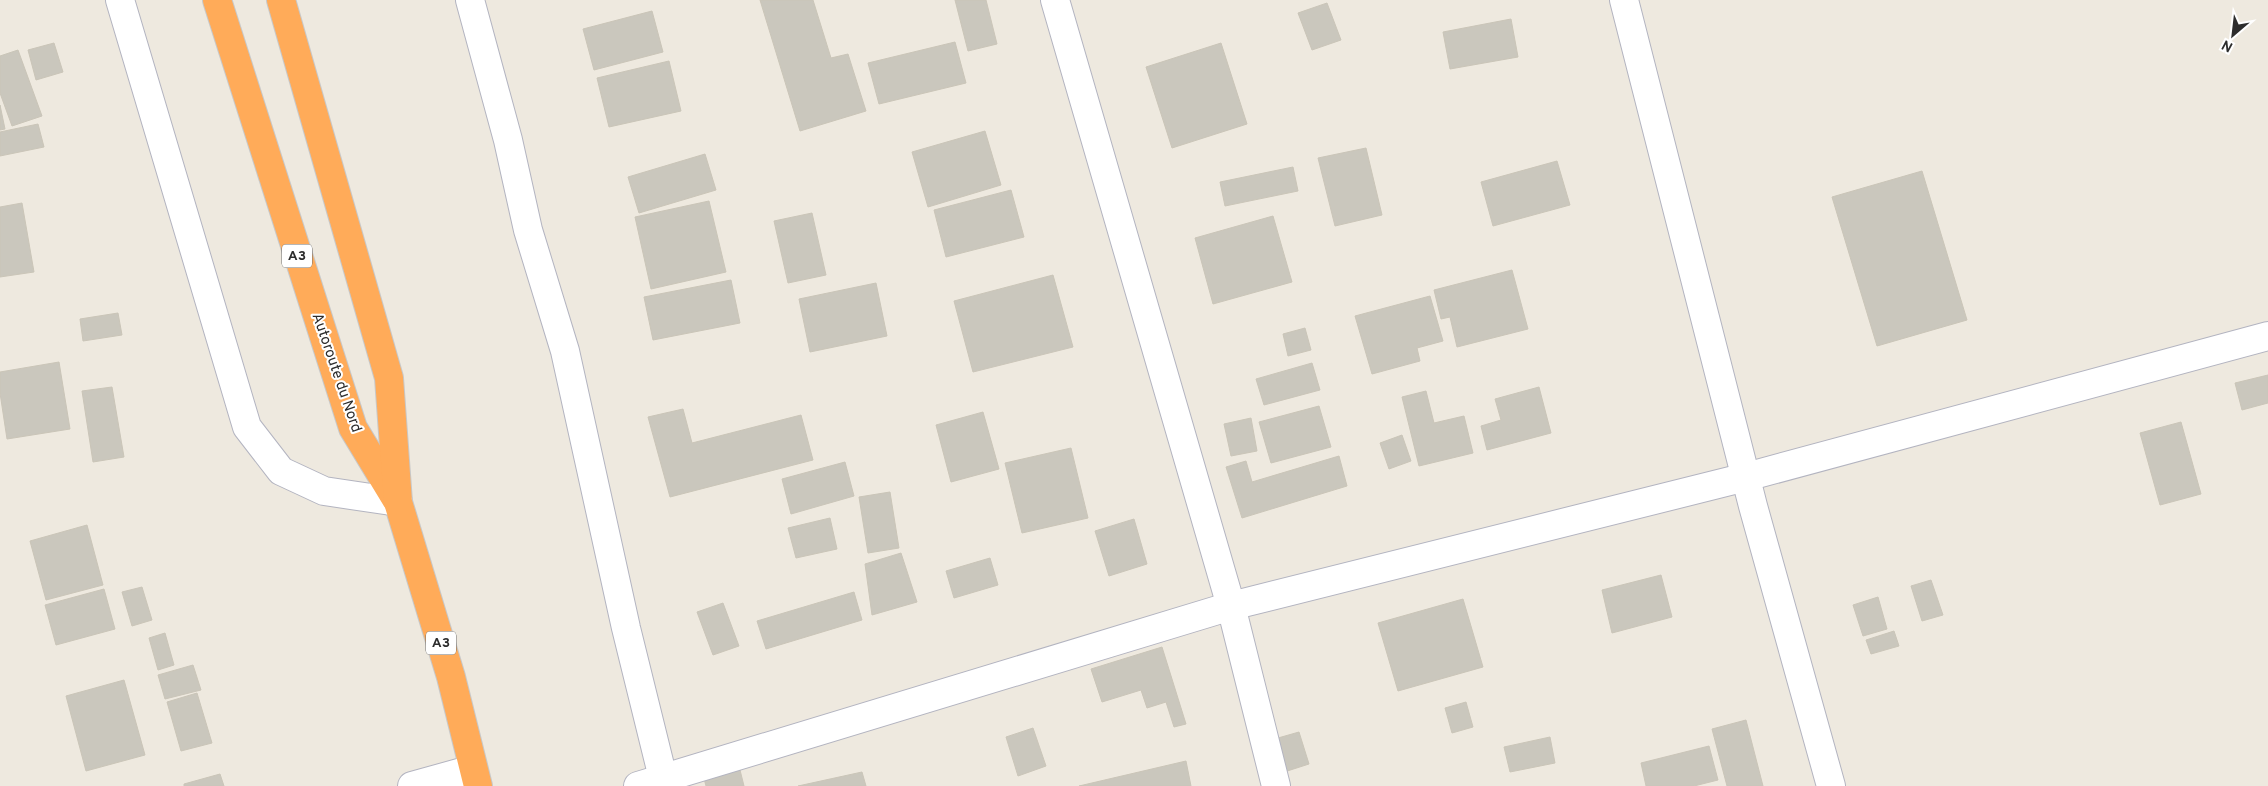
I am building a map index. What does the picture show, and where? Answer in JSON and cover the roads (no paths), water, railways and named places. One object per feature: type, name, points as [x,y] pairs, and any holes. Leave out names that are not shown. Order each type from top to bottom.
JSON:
[{"type":"highway","name":"Autoroute du Nord","points":[[217,0],[352,428],[398,502]]},
{"type":"highway","name":"A3","points":[[282,0],[389,378],[398,502],[451,677],[476,778]]},
{"type":"street","points":[[120,0],[247,428],[281,471],[324,492],[398,502]]},
{"type":"street","points":[[470,0],[508,140],[528,230],[565,351],[626,628],[655,784],[1231,606],[1746,477],[2268,336]]},
{"type":"street","points":[[1055,0],[1231,606],[1276,786]]},
{"type":"street","points":[[1624,0],[1746,477],[1831,786]]},
{"type":"street","points":[[412,786],[476,778]]}]
